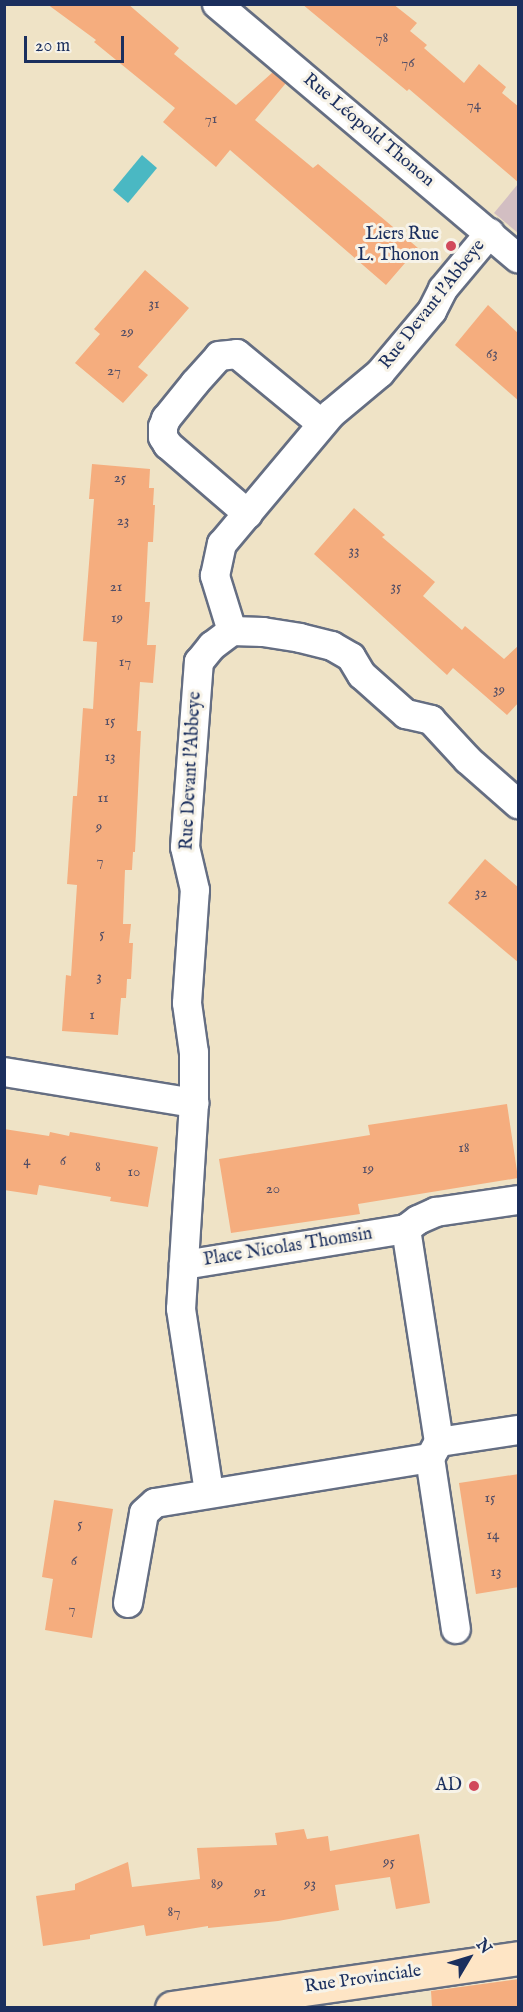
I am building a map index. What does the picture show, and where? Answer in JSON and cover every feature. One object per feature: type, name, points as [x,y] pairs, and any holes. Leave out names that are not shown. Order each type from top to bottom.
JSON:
[{"type":"main road","name":"Rue Provinciale","points":[[172,2007],[519,1958]]},
{"type":"street","name":"Rue Léopold Thonon","points":[[217,4],[519,258]]},
{"type":"street","name":"Rue Devant l'Abbeye","points":[[184,1265],[194,1103],[194,1053],[187,1003],[195,890],[185,847],[199,662],[212,646],[232,631],[215,576],[217,557],[222,544],[327,419],[380,373],[432,311],[443,290],[490,233]]},
{"type":"street","points":[[248,514],[168,445],[163,437],[162,427],[166,419],[195,383],[219,356],[237,354],[327,419]]},
{"type":"street","points":[[232,631],[263,632],[300,638],[332,646],[351,657],[362,675],[406,714],[431,720],[468,760],[519,804]]},
{"type":"street","points":[[4,1072],[194,1103]]},
{"type":"street","name":"Place Nicolas Thomsin","points":[[209,1492],[181,1309],[184,1265],[406,1229],[418,1220],[436,1212],[519,1200]]},
{"type":"street","points":[[406,1229],[456,1629]]},
{"type":"street","points":[[128,1603],[144,1512],[155,1503],[434,1450],[519,1430]]},
{"type":"shaded area","points":[[518,184],[518,233],[494,213]]},
{"type":"water","points":[[142,155],[157,168],[128,203],[113,190]]},
{"type":"building","points":[[47,4],[128,4],[179,48],[174,54],[236,105],[273,72],[286,83],[255,120],[313,168],[318,164],[418,248],[386,285],[230,150],[216,167],[163,122],[175,108],[94,42],[96,40]]},
{"type":"building","points":[[302,4],[393,4],[417,23],[410,31],[427,45],[424,48],[464,83],[479,64],[506,87],[502,93],[519,107],[519,183],[409,89],[407,91]]},
{"type":"building","points":[[145,270],[189,308],[138,367],[148,375],[123,403],[75,363],[100,334],[94,329]]},
{"type":"building","points":[[488,305],[519,334],[519,401],[455,345]]},
{"type":"building","points":[[92,464],[150,469],[149,488],[154,488],[153,505],[155,505],[153,542],[148,542],[145,602],[150,602],[147,645],[156,645],[153,683],[140,682],[137,731],[141,731],[135,852],[133,852],[132,870],[125,870],[123,924],[131,924],[129,943],[133,943],[131,979],[127,979],[126,998],[121,998],[118,1035],[62,1031],[66,975],[71,976],[77,885],[67,884],[73,796],[77,796],[83,708],[93,709],[97,642],[83,641],[94,499],[89,499]]},
{"type":"building","points":[[354,508],[385,535],[382,537],[435,582],[423,596],[462,630],[465,626],[504,659],[519,645],[519,702],[507,715],[453,668],[447,675],[314,554]]},
{"type":"building","points":[[485,859],[519,888],[519,963],[448,903]]},
{"type":"building","points":[[507,1104],[518,1178],[358,1204],[360,1214],[231,1233],[219,1159],[370,1135],[368,1125]]},
{"type":"building","points":[[4,1129],[49,1136],[50,1132],[69,1136],[70,1132],[158,1147],[148,1207],[110,1201],[111,1197],[39,1185],[37,1195],[4,1190]]},
{"type":"building","points":[[519,1474],[519,1587],[476,1594],[459,1483]]},
{"type":"building","points":[[54,1500],[113,1509],[92,1638],[45,1630],[53,1579],[42,1577]]},
{"type":"building","points":[[304,1829],[307,1839],[328,1836],[330,1851],[419,1834],[430,1903],[396,1909],[390,1877],[335,1885],[339,1910],[278,1921],[208,1928],[208,1926],[146,1936],[144,1925],[90,1935],[90,1939],[43,1946],[36,1896],[75,1890],[75,1884],[128,1862],[132,1887],[200,1879],[197,1848],[277,1845],[275,1833]]},
{"type":"building","points":[[519,1979],[519,2007],[432,2007],[431,1991]]},
{"type":"place","name":"Liers Rue L. Thonon","points":[[451,246]]},
{"type":"place","name":"AD","points":[[474,1786]]}]
